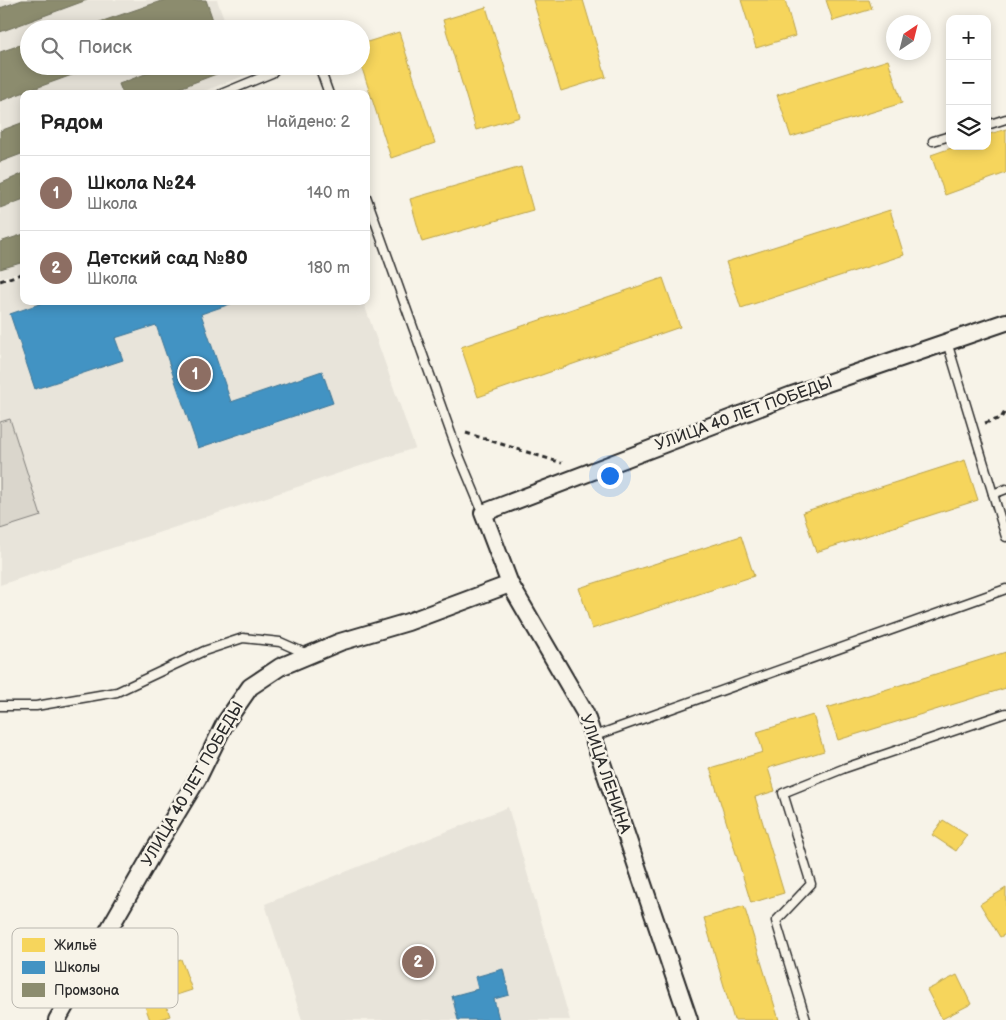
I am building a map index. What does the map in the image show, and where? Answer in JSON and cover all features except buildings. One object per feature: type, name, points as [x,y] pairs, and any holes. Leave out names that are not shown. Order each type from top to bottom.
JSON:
[{"type":"street","name":"УЛИЦА 40 ЛЕТ ПОБЕДЫ","points":[[483,513],[792,395],[1006,322]]},
{"type":"street","name":"УЛИЦА ЛЕНИНА","points":[[483,513],[510,584],[585,714],[689,1020]]},
{"type":"street","name":"УЛИЦА 40 ЛЕТ ПОБЕДЫ","points":[[109,928],[198,778],[225,723],[250,687],[280,667],[340,642],[408,622],[510,584]]},
{"type":"street","name":"УЛИЦА 40 ЛЕТ ПОБЕДЫ","points":[[56,1020],[63,1008]]},
{"type":"lane","points":[[231,90],[267,75]]},
{"type":"lane","points":[[322,75],[328,90]]},
{"type":"lane","points":[[991,124],[1006,119]]},
{"type":"lane","points":[[933,141],[946,137]]},
{"type":"lane","points":[[370,207],[451,428],[458,453],[483,513]]},
{"type":"lane","points":[[947,342],[1006,537]]},
{"type":"lane","points":[[993,494],[1006,490]]},
{"type":"lane","points":[[592,737],[1006,589]]},
{"type":"lane","points":[[0,706],[36,706],[117,692],[204,651],[243,638],[280,642],[309,655]]},
{"type":"lane","points":[[806,1020],[776,921],[811,884],[783,793],[845,768],[1006,713]]},
{"type":"path","points":[[0,281],[20,274]]},
{"type":"path","points":[[973,427],[1001,418],[1006,410]]},
{"type":"path","points":[[451,428],[563,463]]},
{"type":"shaded area","points":[[0,0],[217,0],[225,20],[20,20],[20,75],[246,75],[207,90],[20,90],[20,272],[0,278]]},
{"type":"shaded area","points":[[20,276],[20,305],[364,305],[415,448],[0,585],[0,283]]},
{"type":"shaded area","points":[[10,419],[41,516],[0,529],[0,422]]},
{"type":"shaded area","points":[[508,807],[570,1020],[302,1020],[265,904]]},
{"type":"place","name":"Школа №24","points":[[195,374]]},
{"type":"place","name":"Детский сад №80","points":[[418,962]]}]
